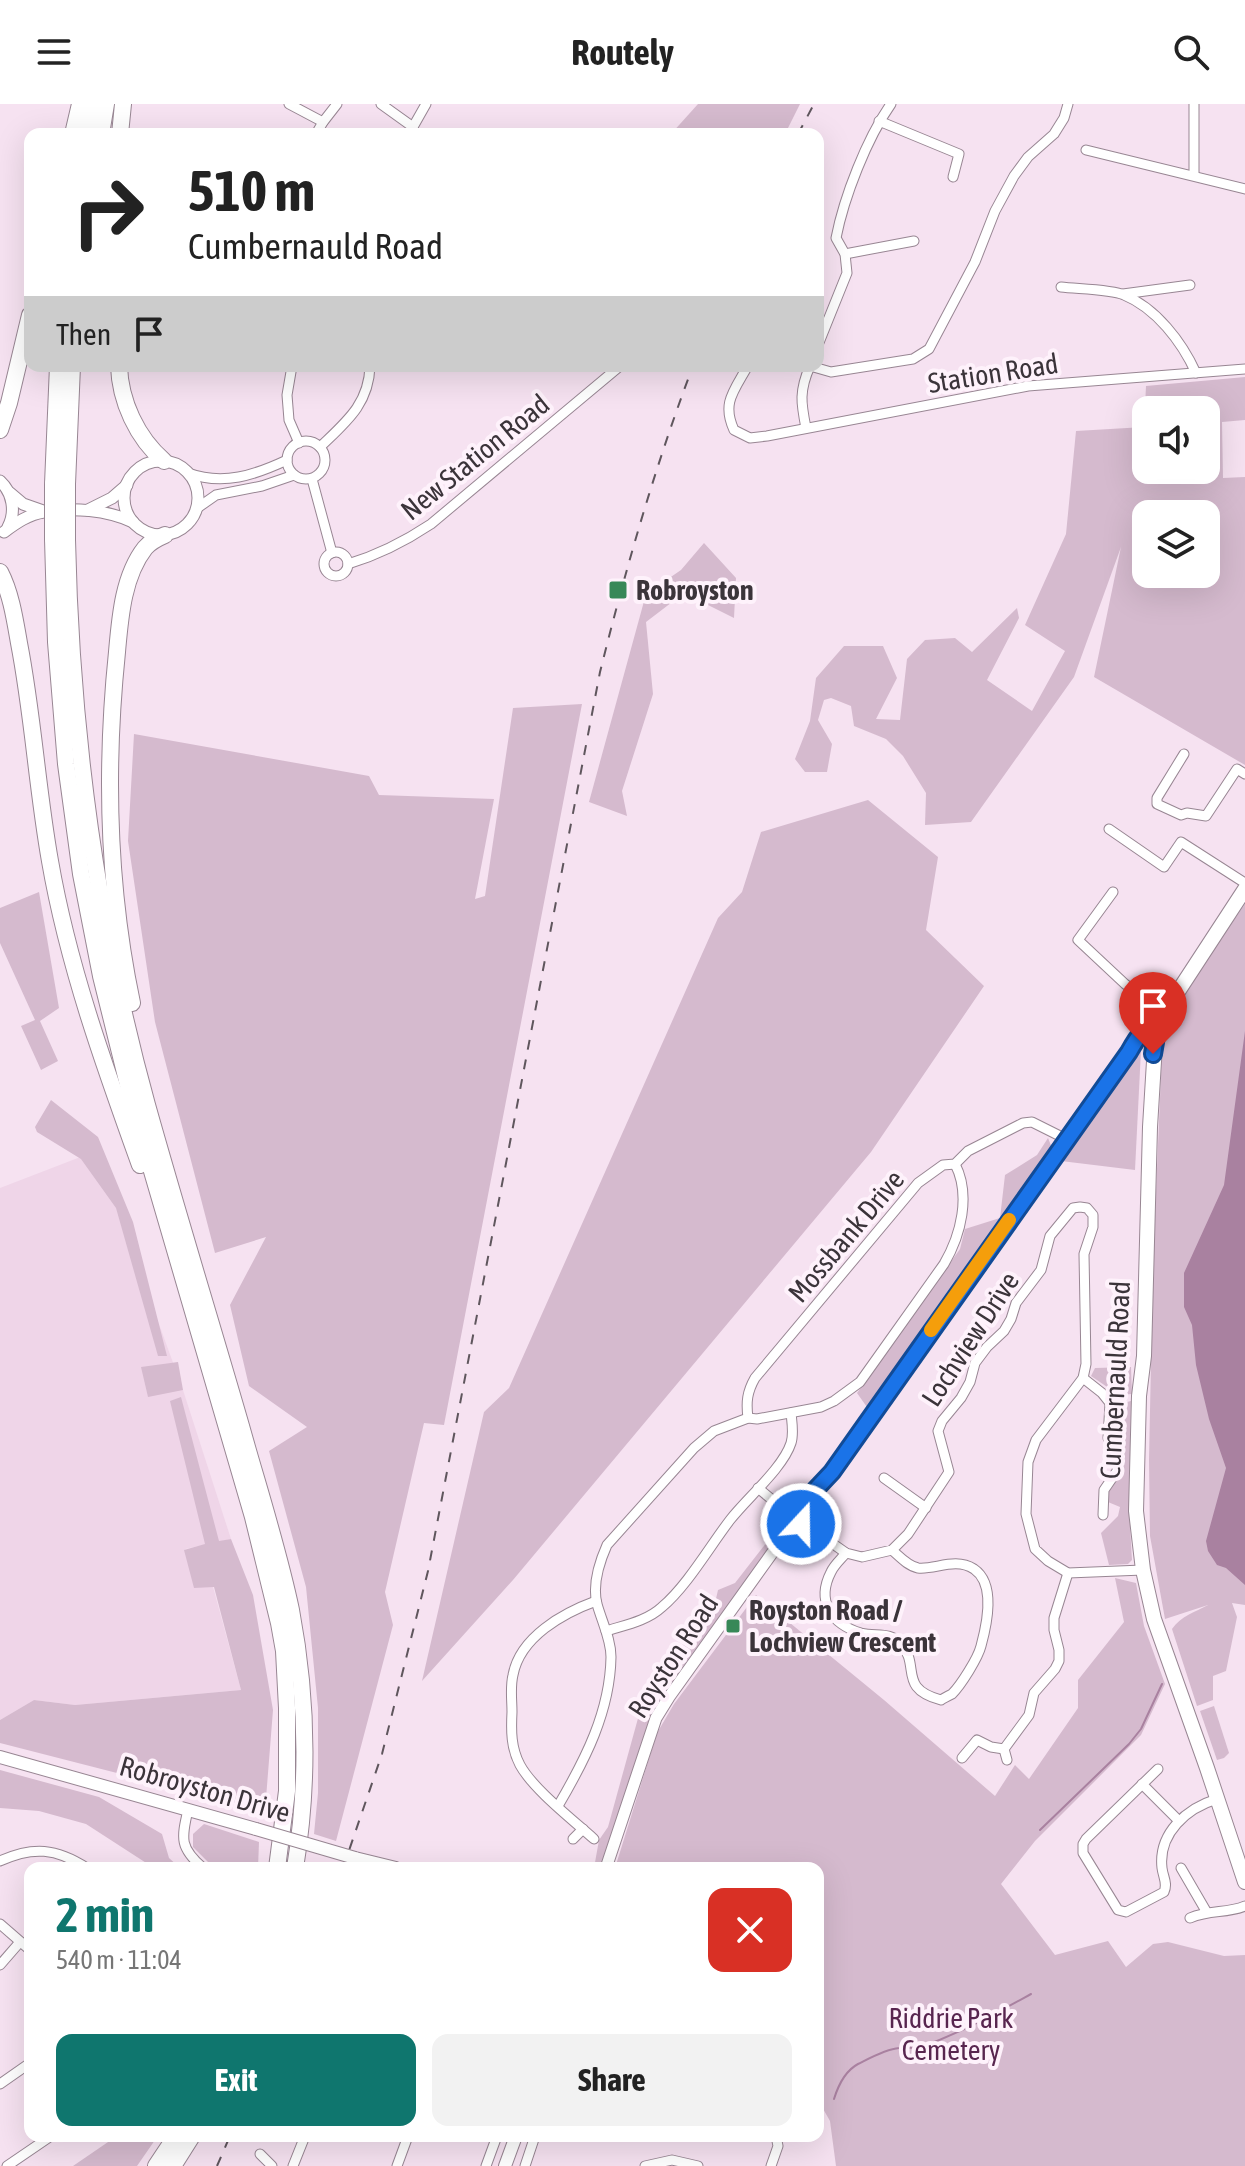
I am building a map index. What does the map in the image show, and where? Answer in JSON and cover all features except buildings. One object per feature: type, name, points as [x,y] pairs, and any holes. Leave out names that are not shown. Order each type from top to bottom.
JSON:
[{"type":"highway","points":[[74,128],[80,104]]},
{"type":"highway","points":[[87,128],[92,104]]},
{"type":"highway","points":[[102,128],[106,104]]},
{"type":"highway","points":[[121,128],[123,104]]},
{"type":"highway","points":[[0,430],[24,340]]},
{"type":"highway","points":[[58,372],[60,539],[56,642],[61,714],[81,874],[122,1065],[265,1560],[284,1651],[287,1791],[278,1862]]},
{"type":"highway","points":[[60,484],[71,372]]},
{"type":"highway","points":[[120,372],[132,419],[149,446],[164,461]]},
{"type":"highway","points":[[165,535],[144,550],[133,570],[123,602],[113,698],[111,817],[114,870],[129,986],[184,1232]]},
{"type":"highway","points":[[60,539],[76,722],[96,873],[117,983],[135,1058],[276,1548],[295,1631],[305,1743],[304,1791],[296,1862]]},
{"type":"highway","points":[[0,572],[27,688],[50,862],[70,951],[104,1065],[189,1298]]},
{"type":"highway","points":[[156,2166],[172,2142]]},
{"type":"highway","points":[[173,2166],[188,2142]]},
{"type":"main road","name":"Cumbernauld Road","points":[[1245,886],[1164,1013],[1156,1036],[1152,1066],[1144,1356],[1139,1396],[1136,1511],[1143,1570],[1154,1619],[1245,1882]]},
{"type":"main road","name":"Robroyston Drive","points":[[0,1757],[371,1862]]},
{"type":"main road","points":[[505,2166],[514,2142]]},
{"type":"street","points":[[289,104],[323,122]]},
{"type":"street","points":[[320,128],[337,104]]},
{"type":"street","points":[[381,104],[408,128]]},
{"type":"street","points":[[413,128],[426,104]]},
{"type":"street","points":[[824,330],[847,273],[845,254],[836,238],[840,219],[871,136],[891,104]]},
{"type":"street","points":[[824,370],[831,372],[913,359],[929,349],[975,262],[995,211],[1014,176],[1028,157],[1062,124],[1068,104]]},
{"type":"street","points":[[1194,104],[1194,175]]},
{"type":"street","points":[[879,121],[959,154],[953,177]]},
{"type":"street","points":[[1086,150],[1245,189]]},
{"type":"street","points":[[845,254],[914,241]]},
{"type":"street","points":[[1061,287],[1123,294],[1190,285]]},
{"type":"street","points":[[1123,294],[1149,310],[1171,332],[1196,373]]},
{"type":"street","name":"Station Road","points":[[744,372],[729,400],[727,413],[734,430],[750,438],[1028,386],[1245,369]]},
{"type":"street","points":[[291,372],[287,395],[289,420],[299,443]]},
{"type":"street","points":[[320,447],[357,410],[367,389],[369,372]]},
{"type":"street","name":"New Station Road","points":[[348,564],[378,555],[431,524],[613,372]]},
{"type":"street","points":[[806,428],[801,389],[808,372]]},
{"type":"street","points":[[309,441],[324,452],[325,465],[312,479],[299,478],[288,465],[292,448],[299,443],[309,441]]},
{"type":"street","points":[[133,522],[125,503],[128,484],[141,467],[164,461],[200,478],[231,479],[266,470],[287,460]]},
{"type":"street","points":[[2,534],[24,519],[44,512],[88,510],[113,515],[133,522],[143,530],[165,535],[185,526],[196,509],[197,490],[188,473]]},
{"type":"street","points":[[196,509],[216,495],[262,486],[294,475]]},
{"type":"street","points":[[312,479],[332,553]]},
{"type":"street","points":[[0,481],[23,504],[44,512]]},
{"type":"street","points":[[88,510],[112,498],[128,484]]},
{"type":"street","points":[[2,534],[12,518],[10,493]]},
{"type":"street","points":[[332,553],[343,554],[348,564],[339,575],[328,572],[325,561],[332,553]]},
{"type":"street","points":[[1184,754],[1157,798],[1157,804],[1181,815],[1206,816],[1241,771]]},
{"type":"street","points":[[1109,829],[1164,867],[1181,842],[1245,886]]},
{"type":"street","points":[[800,1506],[832,1472],[1144,1027],[1164,1013],[1125,984],[1078,940],[1113,892]]},
{"type":"street","points":[[1129,1052],[1144,1038],[1156,1036]]},
{"type":"street","name":"Mossbank Drive","points":[[748,1418],[748,1390],[755,1378],[918,1183],[943,1165],[955,1164],[968,1151],[1023,1123],[1032,1122],[1066,1139]]},
{"type":"street","points":[[558,1806],[580,1768],[601,1720],[608,1683],[611,1655],[596,1601],[598,1564],[607,1545],[694,1448],[714,1431],[748,1418],[821,1407],[860,1382],[955,1245],[963,1195],[962,1178],[955,1164]]},
{"type":"street","name":"Lochview Drive","points":[[892,1550],[908,1534],[949,1472],[938,1431],[942,1421],[961,1398],[970,1382],[975,1363],[1004,1331],[1016,1303],[1041,1270],[1050,1236],[1073,1208],[1080,1207],[1087,1208],[1093,1215],[1093,1227],[1084,1254],[1087,1351],[1083,1378]]},
{"type":"street","points":[[1103,1515],[1104,1490],[1117,1471],[1119,1454],[1108,1438],[1110,1403],[1083,1378],[1036,1440],[1028,1462],[1026,1514],[1035,1549],[1068,1573],[1143,1570]]},
{"type":"street","points":[[606,1631],[644,1619],[662,1607],[699,1564],[731,1519],[785,1457],[792,1442],[791,1413]]},
{"type":"street","points":[[884,1478],[926,1508]]},
{"type":"street","points":[[758,1488],[782,1508]]},
{"type":"street","points":[[792,1503],[800,1506],[804,1513],[802,1522],[798,1526],[787,1527],[780,1517],[782,1508],[792,1503]]},
{"type":"street","points":[[802,1522],[846,1553],[862,1557],[892,1550],[906,1563],[919,1568],[960,1564],[975,1569],[987,1588],[987,1619],[980,1649],[951,1694],[941,1700],[920,1691],[912,1682],[903,1645],[892,1636],[862,1633],[843,1625],[830,1614],[825,1585],[832,1569],[846,1553]]},
{"type":"street","name":"Royston Road","points":[[608,1862],[656,1718],[775,1549],[787,1527]]},
{"type":"street","points":[[1004,1749],[1029,1715],[1034,1693],[1059,1661],[1054,1618],[1068,1573]]},
{"type":"street","points":[[594,1839],[529,1778],[519,1764],[511,1740],[513,1675],[520,1657],[534,1638],[556,1620],[596,1601]]},
{"type":"street","points":[[962,1758],[977,1740],[1004,1749]]},
{"type":"street","points":[[1004,1749],[1007,1760]]},
{"type":"street","points":[[1158,1769],[1083,1844],[1083,1853],[1118,1910],[1126,1912],[1164,1892],[1167,1887],[1162,1869],[1165,1840],[1179,1821],[1195,1807],[1217,1799]]},
{"type":"street","points":[[1142,1784],[1179,1821]]},
{"type":"street","points":[[188,1810],[182,1835],[186,1851],[197,1862]]},
{"type":"street","points":[[573,1839],[583,1829]]},
{"type":"street","points":[[0,1861],[16,1854],[46,1850],[78,1862]]},
{"type":"street","points":[[1181,1868],[1206,1911]]},
{"type":"street","points":[[1190,1918],[1206,1911],[1236,1910],[1245,1906]]},
{"type":"street","points":[[0,1924],[24,1945]]},
{"type":"street","points":[[0,1965],[20,1942]]},
{"type":"street","points":[[0,2084],[24,2067]]},
{"type":"street","points":[[7,2166],[42,2142]]},
{"type":"street","points":[[293,2166],[303,2142]]},
{"type":"street","points":[[397,2166],[406,2142]]},
{"type":"street","points":[[486,2166],[495,2142]]},
{"type":"street","points":[[525,2166],[533,2142]]},
{"type":"street","points":[[771,2166],[777,2142]]},
{"type":"street","points":[[260,2154],[272,2166]]},
{"type":"street","points":[[645,2166],[672,2160],[698,2166]]},
{"type":"shaded area","points":[[1245,1031],[1245,1585],[1226,1568],[1217,1565],[1206,1541],[1226,1468],[1209,1419],[1196,1365],[1192,1325],[1184,1307],[1184,1273],[1224,1185]]},
{"type":"shaded area","points":[[96,1151],[183,1390],[231,1539],[185,1549],[213,1587],[241,1690],[75,1705],[34,1700],[0,1720],[0,1188]]},
{"type":"green space","points":[[698,104],[800,104],[788,128],[676,128]]},
{"type":"green space","points":[[1245,377],[1245,420],[1222,422],[1223,478],[1245,477],[1245,765],[1094,677],[1121,547],[1074,677],[971,822],[925,825],[926,793],[903,756],[886,739],[854,726],[851,706],[831,698],[824,700],[818,720],[832,744],[827,772],[805,772],[795,759],[810,721],[816,678],[844,646],[883,646],[897,678],[876,719],[900,720],[907,659],[925,640],[955,638],[972,652],[1017,608],[1019,618],[987,680],[1032,711],[1065,651],[1025,625],[1066,534],[1076,431],[1132,428],[1132,484],[1220,484],[1220,396],[1146,396],[1146,386]]},
{"type":"green space","points":[[704,543],[736,578],[734,618],[684,593],[646,622],[653,694],[622,791],[627,816],[589,802],[646,594],[681,570]]},
{"type":"green space","points":[[582,704],[444,1425],[424,1423],[385,1592],[393,1625],[336,1841],[314,1834],[318,1793],[318,1708],[306,1587],[269,1451],[307,1427],[249,1386],[230,1305],[266,1237],[215,1253],[155,1022],[128,841],[134,734],[369,776],[379,795],[494,799],[475,899],[485,896],[513,708]]},
{"type":"green space","points":[[868,800],[938,857],[926,930],[984,986],[871,1152],[513,1580],[422,1681],[484,1412],[509,1388],[718,918],[742,892],[761,832]]},
{"type":"green space","points":[[39,892],[59,1008],[40,1021],[58,1061],[41,1070],[21,1026],[35,1020],[0,943],[0,908]]},
{"type":"green space","points":[[1245,904],[1245,1605],[1232,1603],[1237,1617],[1226,1671],[1213,1676],[1213,1700],[1197,1706],[1172,1629],[1184,1618],[1208,1605],[1165,1619],[1150,1536],[1153,1263],[1162,1051],[1169,1015]]},
{"type":"green space","points":[[1141,1050],[1135,1170],[1061,1161]]},
{"type":"green space","points":[[51,1100],[98,1137],[133,1222],[167,1356],[158,1356],[116,1208],[81,1159],[37,1132],[35,1127]]},
{"type":"green space","points":[[1048,1138],[1052,1148],[869,1410],[857,1393],[960,1249],[965,1229],[1000,1218],[1005,1175],[1037,1155]]},
{"type":"green space","points":[[178,1362],[183,1390],[148,1397],[141,1367]]},
{"type":"green space","points":[[1131,1367],[1132,1394],[1119,1395],[1091,1376],[1095,1368]]},
{"type":"green space","points":[[181,1397],[219,1541],[231,1539],[253,1595],[273,1710],[265,1811],[0,1743],[0,1720],[34,1700],[75,1705],[241,1690],[214,1587],[194,1588],[184,1550],[205,1544],[170,1401]]},
{"type":"green space","points":[[1131,1401],[1129,1509],[1132,1560],[1128,1564],[1109,1565],[1101,1533],[1118,1516],[1120,1507],[1108,1502],[1107,1495],[1120,1471],[1112,1431],[1116,1405]]},
{"type":"green space","points":[[767,1542],[770,1544],[651,1714],[602,1862],[595,1862],[599,1840],[608,1827],[645,1693],[715,1603],[718,1590],[735,1583]]},
{"type":"green space","name":"Riddrie Park Cemetery","points":[[1115,1578],[1136,1583],[1144,1626],[1165,1684],[1141,1735],[1035,1841],[1001,1884],[1055,1955],[1108,1941],[1126,1967],[1153,1944],[1168,1942],[1224,1956],[1245,1955],[1245,2166],[836,2166],[830,2121],[824,2110],[824,1862],[617,1862],[657,1733],[674,1704],[756,1595],[995,1796],[1015,1765],[1029,1779],[1078,1708],[1078,1680],[1124,1622]]},
{"type":"green space","points":[[1214,1706],[1229,1753],[1217,1760],[1200,1711]]},
{"type":"green space","points":[[0,1770],[99,1797],[162,1834],[169,1858],[173,1862],[145,1862],[86,1824],[39,1811],[0,1808]]},
{"type":"green space","points":[[204,1824],[259,1842],[258,1862],[208,1862],[193,1847],[193,1834]]},
{"type":"green space","points":[[108,2142],[154,2142],[137,2166],[73,2166]]},
{"type":"waterway","points":[[1040,1830],[1129,1744],[1141,1729],[1162,1684]]},
{"type":"waterway","points":[[834,2099],[843,2079],[858,2064],[889,2050],[921,2047],[938,2041],[1031,1994]]},
{"type":"railway","points":[[801,128],[814,104]]},
{"type":"railway","points":[[345,1862],[382,1754],[428,1571],[600,672],[642,518],[691,372]]},
{"type":"railway","points":[[217,2166],[227,2142]]},
{"type":"slow traffic","points":[[931,1330],[1009,1220]]},
{"type":"place","name":"Robroyston","points":[[618,590]]},
{"type":"place","name":"Royston Road / Lochview Crescent","points":[[733,1626]]},
{"type":"route","points":[[801,1524],[804,1513],[800,1506],[832,1472],[1129,1052],[1140,1032],[1164,1013],[1153,1054]]}]
